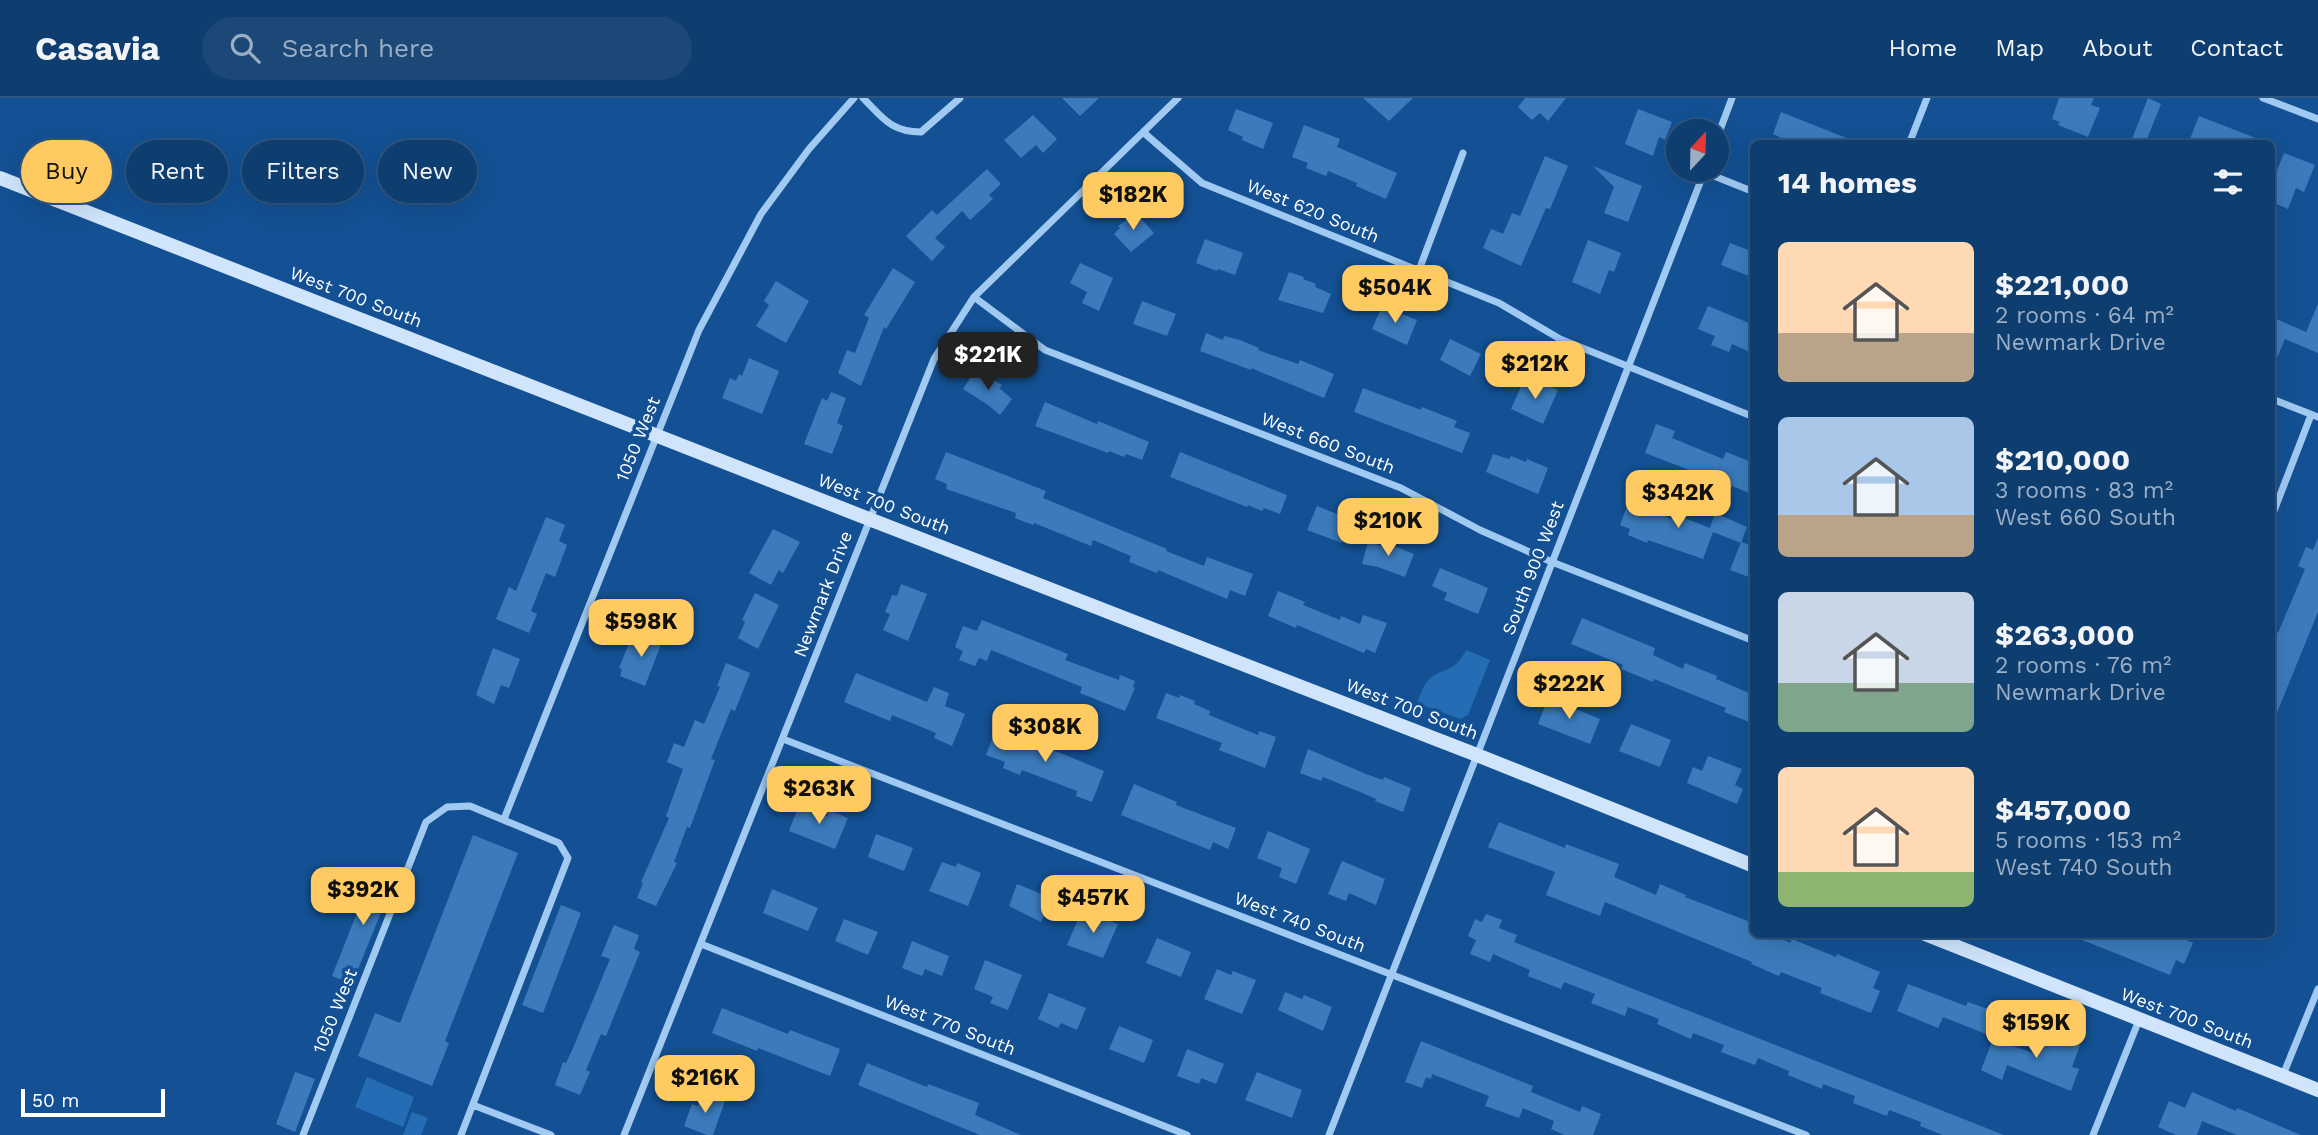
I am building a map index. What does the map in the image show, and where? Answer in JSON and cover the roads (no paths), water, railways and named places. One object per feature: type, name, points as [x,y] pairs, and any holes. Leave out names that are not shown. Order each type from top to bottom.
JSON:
[{"type":"street","name":"1050 West","points":[[504,819],[699,330],[761,214],[809,149],[854,98]]},
{"type":"street","points":[[863,98],[890,126],[906,132],[921,132],[960,98]]},
{"type":"street","name":"Newmark Drive","points":[[624,1135],[934,359],[974,297],[1178,98]]},
{"type":"street","points":[[1724,119],[1732,98]]},
{"type":"street","points":[[1911,140],[1927,98]]},
{"type":"street","points":[[2263,98],[2318,119]]},
{"type":"street","name":"West 620 South","points":[[1143,132],[1202,183],[1499,303],[1560,339],[1750,415]]},
{"type":"street","points":[[1419,270],[1463,153]]},
{"type":"street","name":"West 700 South","points":[[0,178],[1477,755],[1750,864]]},
{"type":"street","name":"South 900 West","points":[[1329,1135],[1700,182]]},
{"type":"street","points":[[1729,182],[1750,190]]},
{"type":"street","name":"West 660 South","points":[[974,297],[1045,350],[1401,488],[1480,530],[1552,562],[1750,639]]},
{"type":"street","points":[[2275,400],[2315,416],[2275,509]]},
{"type":"street","name":"West 740 South","points":[[783,739],[1806,1135]]},
{"type":"street","name":"1050 West","points":[[303,1135],[426,822],[447,807],[470,806],[559,843],[568,858],[461,1135]]},
{"type":"street","name":"West 700 South","points":[[1935,938],[2318,1090]]},
{"type":"street","name":"West 770 South","points":[[701,944],[1187,1135]]},
{"type":"street","points":[[2283,1076],[2318,989]]},
{"type":"street","points":[[2093,1135],[2138,1020]]},
{"type":"street","points":[[473,1105],[551,1135]]}]
